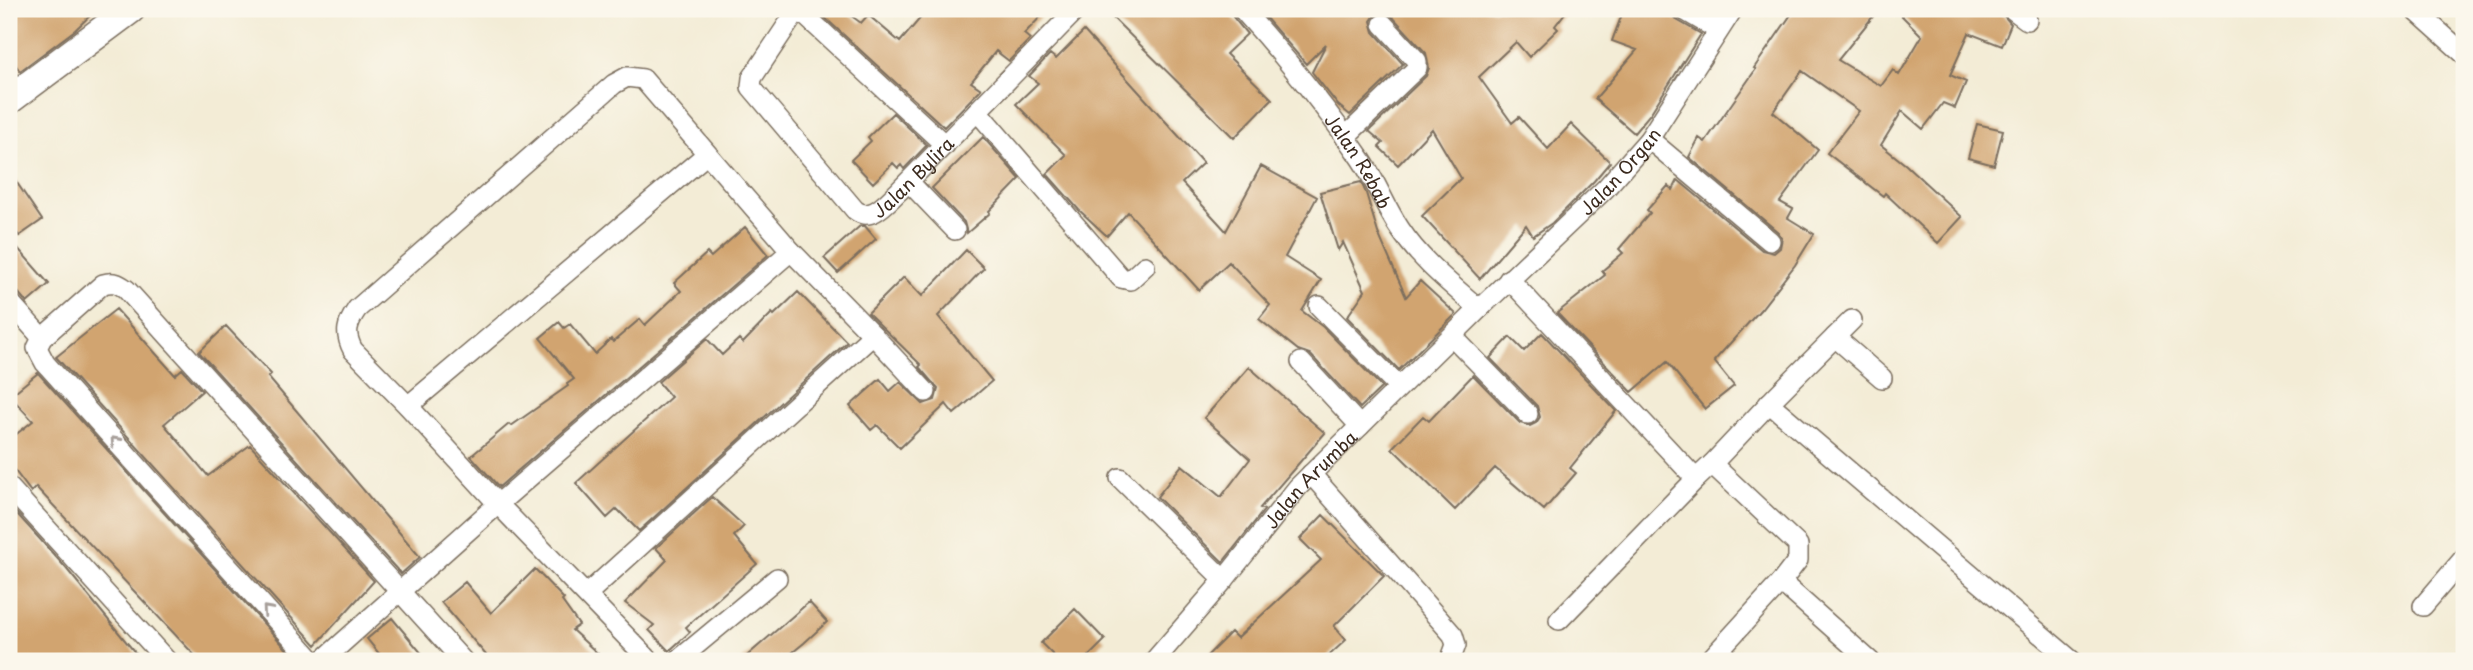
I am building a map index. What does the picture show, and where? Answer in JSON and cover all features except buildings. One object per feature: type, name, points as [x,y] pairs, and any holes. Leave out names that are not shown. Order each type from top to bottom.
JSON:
[{"type":"main road","points":[[9,100],[119,12]]},
{"type":"street","name":"Jalan Bylira","points":[[798,9],[752,78],[751,87],[860,213],[874,213],[909,182],[1077,9]]},
{"type":"street","points":[[798,9],[945,145]]},
{"type":"street","name":"Jalan Rebab","points":[[1242,9],[1306,82],[1363,162],[1399,228],[1412,246],[1479,309]]},
{"type":"street","points":[[1682,9],[1718,30]]},
{"type":"street","name":"Jalan Organ","points":[[1479,309],[1605,189],[1648,139],[1733,9]]},
{"type":"street","points":[[2414,9],[2464,54]]},
{"type":"street","points":[[1345,137],[1417,68],[1417,61],[1383,24]]},
{"type":"street","points":[[650,661],[353,350],[347,339],[347,325],[357,309],[614,84],[627,77],[643,79],[791,251],[926,392]]},
{"type":"street","points":[[977,111],[1121,278],[1130,279],[1145,266]]},
{"type":"street","points":[[1648,139],[1770,241]]},
{"type":"street","points":[[408,406],[707,154]]},
{"type":"street","points":[[909,182],[955,230]]},
{"type":"street","points":[[322,661],[498,504],[791,251]]},
{"type":"street","points":[[1510,279],[1696,479]]},
{"type":"street","points":[[313,661],[45,363],[37,348],[42,338],[103,284],[120,284],[463,661]]},
{"type":"street","points":[[9,302],[42,338]]},
{"type":"street","points":[[1319,306],[1399,387]]},
{"type":"street","name":"Jalan Arumba","points":[[1154,661],[1224,580],[1298,487],[1479,309]]},
{"type":"street","points":[[1559,620],[1852,320]]},
{"type":"street","points":[[587,594],[873,335]]},
{"type":"street","points":[[1452,336],[1528,414]]},
{"type":"street","points":[[1835,337],[1882,378]]},
{"type":"street","points":[[1301,362],[1360,426]]},
{"type":"street","points":[[1769,404],[2072,661]]},
{"type":"street","points":[[1709,661],[1798,560],[1798,545],[1712,464]]},
{"type":"street","points":[[1311,474],[1453,635],[1456,645],[1450,661]]},
{"type":"street","points":[[1120,478],[1224,580]]},
{"type":"street","points":[[9,487],[167,661]]},
{"type":"street","points":[[2423,606],[2464,558]]},
{"type":"street","points":[[677,661],[777,578]]},
{"type":"street","points":[[1781,582],[1871,661]]}]
